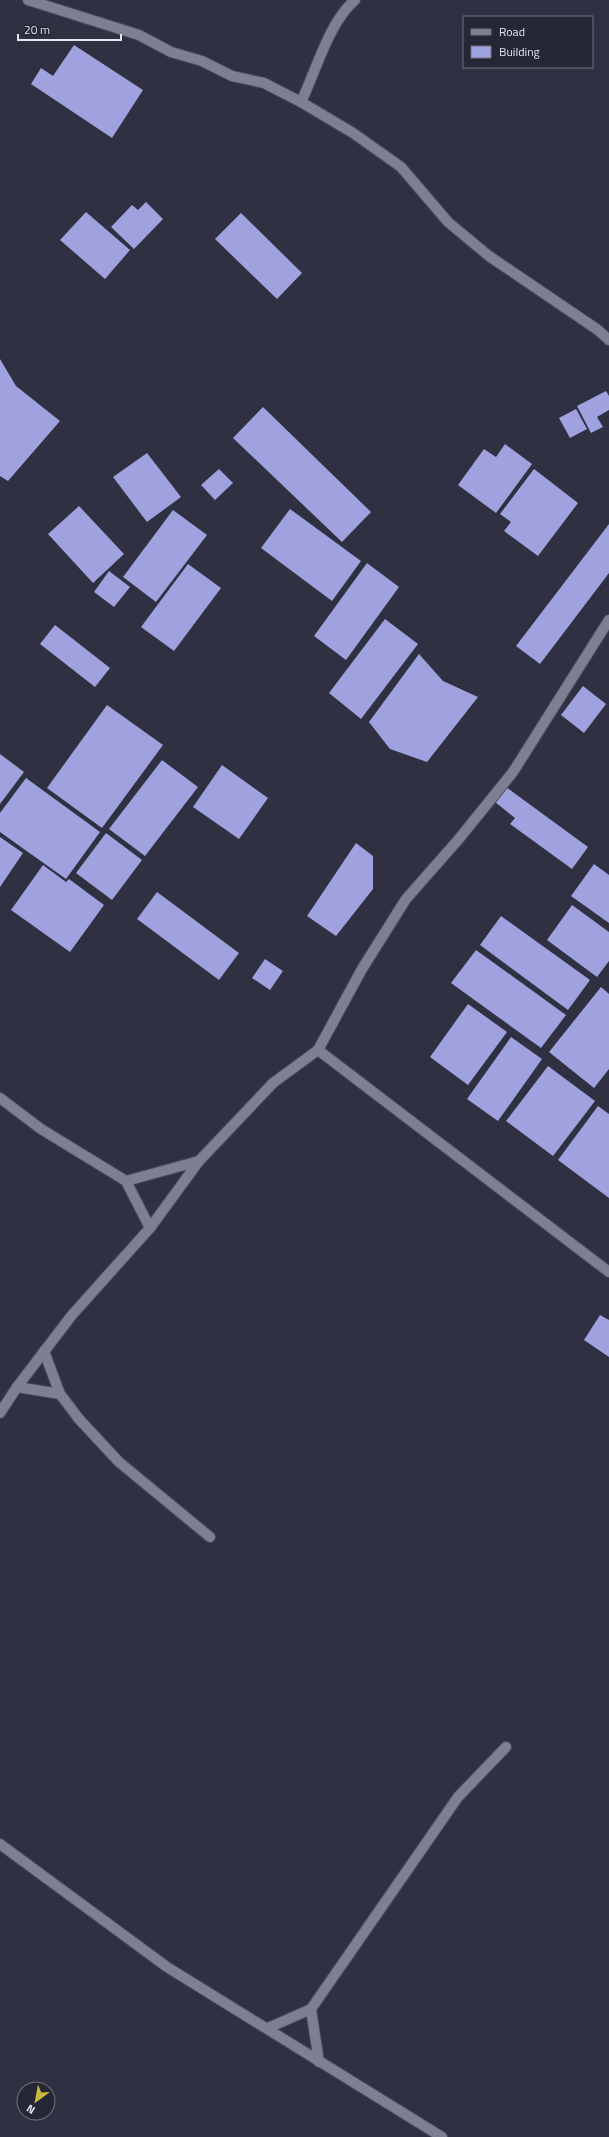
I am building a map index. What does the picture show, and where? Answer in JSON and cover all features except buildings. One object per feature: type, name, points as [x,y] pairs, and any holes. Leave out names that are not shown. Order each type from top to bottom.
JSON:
[{"type":"street","points":[[28,0],[139,36],[171,52],[202,61],[232,76],[264,83],[302,102],[353,133],[401,167],[448,222],[489,256],[598,330],[609,340]]},
{"type":"street","points":[[302,102],[338,23],[347,7],[355,0]]},
{"type":"street","points":[[0,1413],[44,1350],[72,1315],[150,1228],[199,1161],[273,1083],[318,1050],[362,969],[406,899],[458,840],[513,772],[609,620]]},
{"type":"street","points":[[318,1050],[609,1272]]},
{"type":"street","points":[[0,1098],[41,1129],[126,1180],[150,1228]]},
{"type":"street","points":[[126,1180],[199,1161]]},
{"type":"street","points":[[44,1350],[60,1394],[79,1420],[120,1462],[210,1537]]},
{"type":"street","points":[[17,1387],[60,1394]]},
{"type":"street","points":[[268,2028],[311,2009],[458,1797],[506,1747]]},
{"type":"street","points":[[0,1844],[167,1967],[268,2028],[319,2062],[442,2137]]},
{"type":"street","points":[[311,2009],[319,2062]]}]
